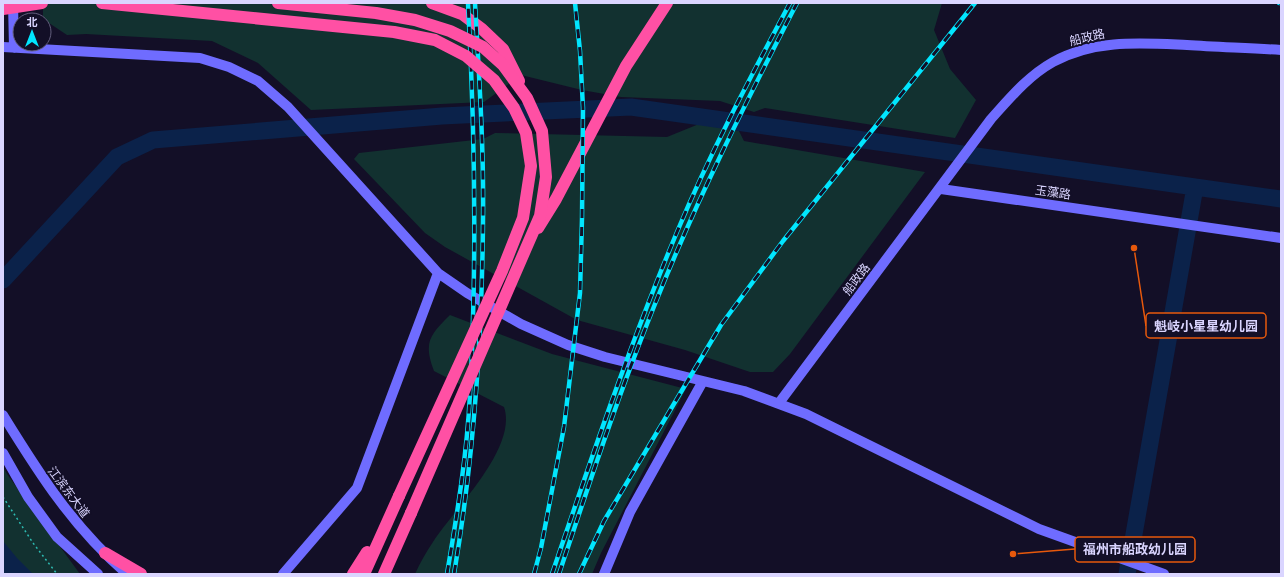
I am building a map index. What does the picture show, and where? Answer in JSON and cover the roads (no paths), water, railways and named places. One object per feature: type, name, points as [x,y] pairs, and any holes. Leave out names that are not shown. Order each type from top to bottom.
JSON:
[{"type":"highway","points":[[3,9],[42,3]]},
{"type":"highway","points":[[102,3],[394,32],[435,40],[466,56],[494,80],[514,108],[526,133],[531,166],[523,218],[502,271],[364,574]]},
{"type":"highway","points":[[278,3],[376,13],[415,20],[450,31],[483,47],[503,65],[527,98]]},
{"type":"highway","points":[[384,574],[540,216],[546,177],[542,131],[503,49],[482,29],[462,14],[432,3]]},
{"type":"highway","points":[[528,244],[556,199],[626,66],[667,3]]},
{"type":"highway","points":[[353,574],[387,523]]},
{"type":"highway","points":[[105,553],[141,574]]},
{"type":"street","name":"船政路","points":[[779,403],[941,189],[976,140],[1005,104],[1027,80],[1040,70],[1064,56],[1085,48],[1119,44],[1192,45],[1281,50]]},
{"type":"street","points":[[52,50],[200,58],[229,67],[258,81],[288,107],[438,273],[454,285],[521,324],[561,342],[605,357],[744,391],[779,403],[806,414],[1039,529],[1164,574]]},
{"type":"street","name":"玉藻路","points":[[941,189],[1281,238]]},
{"type":"street","points":[[283,574],[357,488],[438,273]]},
{"type":"street","points":[[604,574],[630,512],[703,381]]},
{"type":"street","name":"江滨东大道","points":[[3,415],[42,478],[75,522],[127,574]]},
{"type":"street","points":[[3,453],[28,496],[58,537],[98,574]]},
{"type":"water","points":[[3,541],[17,558],[33,574],[3,574]]},
{"type":"waterway","points":[[3,280],[117,157],[153,140],[442,116],[631,107],[1195,187]]},
{"type":"waterway","points":[[1127,574],[1195,187],[1281,199]]},
{"type":"railway","points":[[447,574],[467,439],[474,296],[474,149],[468,3]]},
{"type":"railway","points":[[454,574],[472,442],[481,309],[483,166],[475,3]]},
{"type":"railway","points":[[534,574],[541,548],[564,427],[580,293],[583,108],[580,51],[575,3]]},
{"type":"railway","points":[[552,574],[627,359],[677,232],[745,88],[790,3]]},
{"type":"railway","points":[[559,574],[593,472],[642,337],[687,227],[722,152],[797,3]]},
{"type":"railway","points":[[579,574],[604,521],[721,325],[783,241],[975,3]]},
{"type":"place","name":"魁岐小星星幼儿园","points":[[1134,248]]},
{"type":"place","name":"福州市船政幼儿园","points":[[1013,554]]}]
